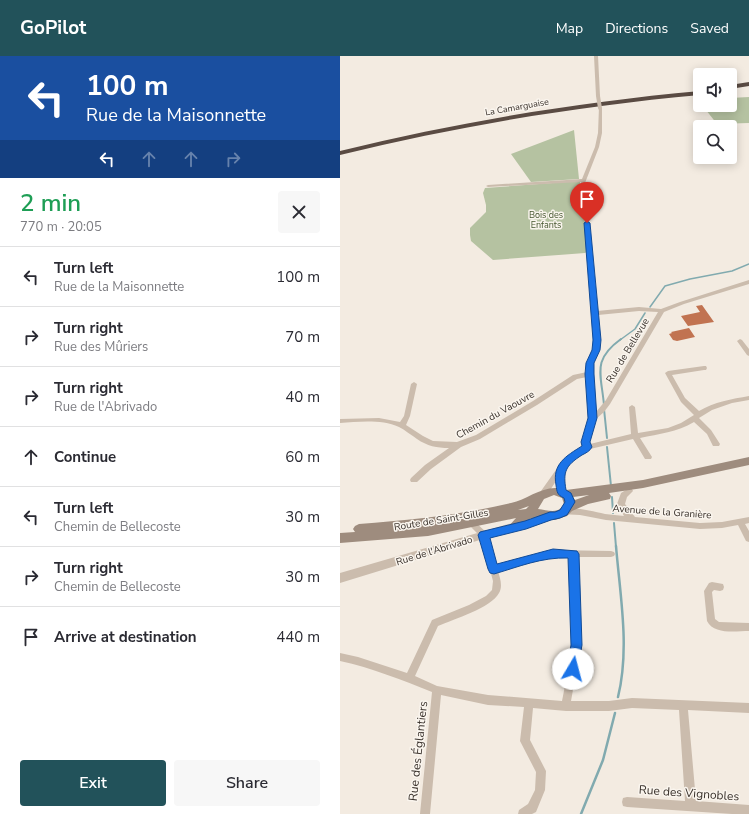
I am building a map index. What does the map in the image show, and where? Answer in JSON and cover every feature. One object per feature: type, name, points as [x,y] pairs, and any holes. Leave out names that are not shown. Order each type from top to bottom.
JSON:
[{"type":"highway","points":[[737,86],[749,85]]},
{"type":"highway","points":[[737,90],[749,89]]},
{"type":"highway","name":"La Camarguaise","points":[[340,153],[441,130],[523,115],[693,93]]},
{"type":"highway","name":"La Camarguaise","points":[[340,150],[431,129],[526,111],[611,99],[693,93]]},
{"type":"main road","points":[[514,527],[541,497],[553,492],[565,494],[643,484],[749,461]]},
{"type":"main road","points":[[541,497],[538,505],[546,515],[557,516],[586,500],[749,466]]},
{"type":"main road","points":[[565,494],[570,502],[566,510]]},
{"type":"main road","name":"Route de Saint-Gilles","points":[[340,531],[397,526],[475,514],[513,507],[541,497]]},
{"type":"main road","name":"Route de Saint-Gilles","points":[[340,538],[428,530],[516,514],[546,515]]},
{"type":"street","points":[[588,447],[585,442],[593,418],[590,363],[596,350],[597,340],[583,180],[597,147],[600,133],[600,108],[596,56]]},
{"type":"street","points":[[488,186],[583,180]]},
{"type":"street","points":[[595,313],[639,309],[662,311],[682,303],[749,282]]},
{"type":"street","name":"Rue de Bellevue","points":[[593,418],[608,402],[662,311]]},
{"type":"street","points":[[740,341],[749,354]]},
{"type":"street","points":[[704,368],[668,373],[683,400],[697,416],[716,444]]},
{"type":"street","name":"Chemin du Vaouvre","points":[[414,480],[428,467],[458,445],[478,437],[575,377],[581,374],[590,374]]},
{"type":"street","points":[[402,426],[407,416],[414,384]]},
{"type":"street","points":[[541,497],[561,469],[572,457],[588,447],[669,430],[683,425],[710,408],[732,401],[748,400]]},
{"type":"street","points":[[632,407],[635,436],[648,458]]},
{"type":"street","points":[[340,421],[366,420],[402,426],[427,442],[440,445],[458,445]]},
{"type":"street","points":[[561,469],[559,476],[565,494]]},
{"type":"street","points":[[629,491],[624,495],[621,504],[633,520]]},
{"type":"street","name":"Avenue de la Granière","points":[[565,494],[597,514]]},
{"type":"street","name":"Avenue de la Granière","points":[[566,510],[597,514],[606,517],[700,526],[722,525],[749,520]]},
{"type":"street","name":"Rue de l'Abrivado","points":[[340,578],[484,535],[526,525],[546,515]]},
{"type":"street","points":[[409,678],[435,623],[472,608],[489,599],[496,591],[497,581],[484,535],[470,522]]},
{"type":"street","points":[[740,522],[749,539]]},
{"type":"street","points":[[494,569],[553,553],[611,554]]},
{"type":"street","points":[[566,706],[576,645],[574,554]]},
{"type":"street","points":[[720,587],[712,586],[708,591],[712,621],[717,626],[749,627]]},
{"type":"street","points":[[340,659],[358,661],[409,678],[437,690],[488,700],[566,706],[609,706],[632,702],[749,708]]},
{"type":"street","name":"Rue des Églantiers","points":[[425,814],[437,690]]},
{"type":"street","points":[[523,814],[532,808],[540,790],[541,771],[525,741],[529,703]]},
{"type":"street","points":[[683,705],[692,806]]},
{"type":"street","name":"Rue des Vignobles","points":[[627,802],[749,810]]},
{"type":"green space","points":[[749,97],[749,123],[737,123],[737,120],[714,120],[708,112],[737,112],[737,98]]},
{"type":"green space","points":[[574,130],[579,179],[531,182],[511,154]]},
{"type":"green space","name":"Bois des Enfants","points":[[580,181],[588,251],[585,253],[493,260],[471,241],[470,228],[486,212],[483,193],[485,188]]},
{"type":"building","points":[[702,305],[714,322],[688,326],[681,316],[700,312],[696,306]]},
{"type":"building","points":[[689,328],[695,337],[677,341],[673,340],[669,334],[672,333],[671,332]]},
{"type":"waterway","points":[[650,307],[665,286],[690,279],[732,271],[749,264]]},
{"type":"waterway","points":[[620,340],[635,329],[645,313]]},
{"type":"waterway","points":[[604,405],[600,368],[606,354],[621,339]]},
{"type":"waterway","points":[[604,409],[607,438]]},
{"type":"waterway","points":[[607,447],[611,486]]},
{"type":"waterway","points":[[612,497],[613,513]]},
{"type":"waterway","points":[[614,523],[616,547]]},
{"type":"waterway","points":[[616,546],[622,602],[624,641],[622,678],[618,697]]},
{"type":"waterway","points":[[581,814],[603,760],[615,713]]},
{"type":"route","points":[[573,669],[576,645],[574,554],[553,553],[494,569],[484,535],[537,522],[550,516],[557,516],[568,508],[570,502],[568,495],[562,493],[559,476],[561,469],[572,457],[588,447],[585,442],[593,418],[590,363],[596,350],[597,340],[587,223]]}]
